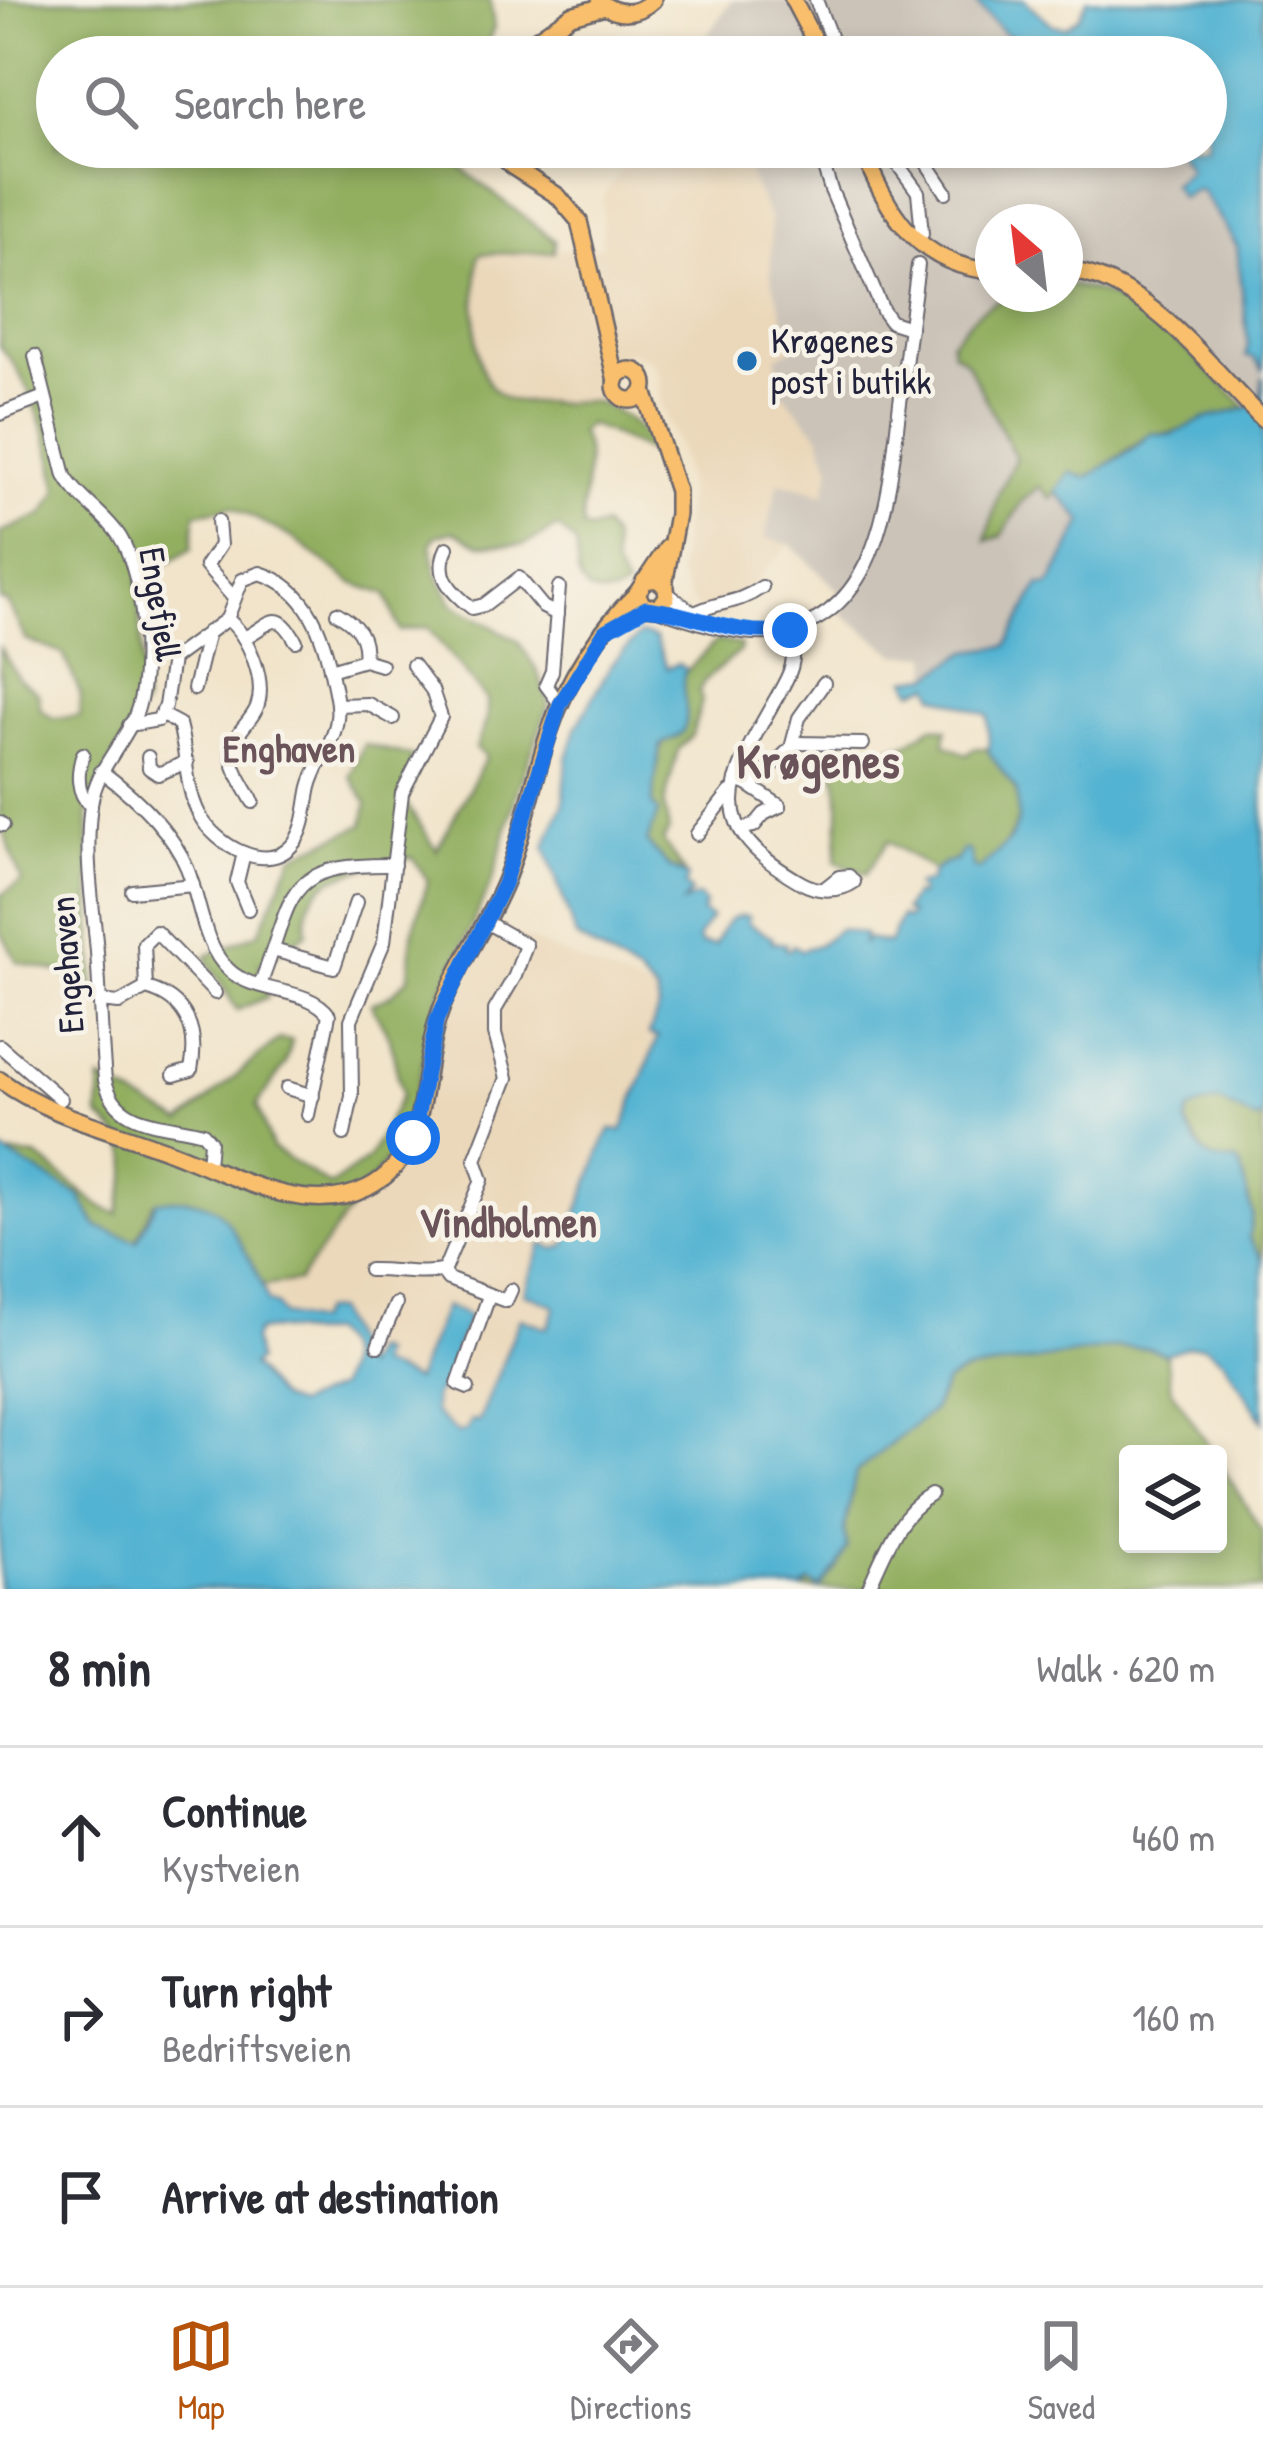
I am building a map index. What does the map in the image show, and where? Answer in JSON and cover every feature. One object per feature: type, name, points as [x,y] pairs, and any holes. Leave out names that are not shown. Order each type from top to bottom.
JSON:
[{"type":"main road","points":[[571,15],[584,0]]},
{"type":"main road","points":[[540,36],[571,15],[601,3],[628,13],[653,0]]},
{"type":"main road","points":[[793,0],[812,36]]},
{"type":"main road","points":[[515,168],[558,196],[577,217],[588,246],[617,392],[658,437]]},
{"type":"main road","points":[[870,168],[886,204],[909,235],[954,264],[975,268]]},
{"type":"main road","points":[[1083,274],[1121,286],[1171,328],[1263,420]]},
{"type":"main road","points":[[0,1079],[128,1137],[273,1189],[316,1199],[356,1193],[390,1172],[417,1125],[437,1019],[514,856],[560,704],[605,631],[646,597],[669,545],[677,514],[673,469],[658,437],[644,379],[608,346]]},
{"type":"main road","points":[[616,381],[632,371]]},
{"type":"main road","points":[[628,400],[644,391]]},
{"type":"main road","points":[[646,597],[665,601],[669,545]]},
{"type":"main road","points":[[646,597],[653,579],[666,589]]},
{"type":"street","points":[[816,0],[830,36]]},
{"type":"street","points":[[824,168],[883,311],[891,322],[910,328]]},
{"type":"street","points":[[900,168],[918,192],[922,234]]},
{"type":"street","points":[[930,168],[946,191]]},
{"type":"street","points":[[646,597],[720,627],[760,634],[790,630],[831,609],[851,588],[867,560],[887,499],[918,265]]},
{"type":"street","name":"Engefjell","points":[[35,356],[64,476],[113,527],[128,552],[145,658],[139,701]]},
{"type":"street","points":[[0,414],[44,397]]},
{"type":"street","points":[[218,521],[220,544],[206,566],[232,597]]},
{"type":"street","points":[[447,548],[441,565],[445,579],[469,607],[484,605],[519,578],[539,604],[557,614]]},
{"type":"street","points":[[129,725],[153,723],[162,715],[172,659],[227,619],[238,585],[260,573],[277,579],[314,616],[337,705],[333,733],[310,784],[296,840],[269,856],[244,853],[222,843],[202,819],[192,796],[179,724],[162,715]]},
{"type":"street","points":[[693,614],[709,604],[739,601],[762,586]]},
{"type":"street","points":[[559,587],[552,671],[546,685],[560,704]]},
{"type":"street","points":[[666,589],[693,614],[720,627]]},
{"type":"street","points":[[337,614],[359,630],[364,660]]},
{"type":"street","points":[[227,619],[244,638],[259,699],[232,752],[253,802]]},
{"type":"street","points":[[244,638],[265,622],[279,621],[296,641]]},
{"type":"street","points":[[790,630],[794,662],[738,785],[732,817],[775,866],[813,889],[824,889]]},
{"type":"street","points":[[194,689],[208,632]]},
{"type":"street","points":[[330,670],[364,660],[381,665]]},
{"type":"street","points":[[344,1135],[352,1096],[351,1020],[384,942],[402,793],[441,717],[432,689],[413,665]]},
{"type":"street","points":[[697,834],[738,785],[760,779],[794,743],[799,718],[824,682]]},
{"type":"street","name":"Engehaven","points":[[139,701],[101,771],[91,806],[89,858],[105,1080],[113,1102],[136,1119],[203,1133],[210,1141],[208,1166]]},
{"type":"street","points":[[337,705],[368,704],[393,718]]},
{"type":"street","points":[[794,743],[863,744]]},
{"type":"street","points":[[83,754],[78,776],[91,806]]},
{"type":"street","points":[[148,757],[149,768],[158,774],[187,762]]},
{"type":"street","points":[[101,771],[172,841],[222,963],[236,976],[319,1005],[329,1015],[308,1114]]},
{"type":"street","points":[[738,785],[780,806],[754,826],[740,829]]},
{"type":"street","points":[[244,853],[237,882],[248,909]]},
{"type":"street","points":[[260,986],[290,898],[303,881],[351,868],[394,865]]},
{"type":"street","points":[[132,891],[193,885]]},
{"type":"street","points":[[273,950],[334,968],[356,902]]},
{"type":"street","points":[[442,1271],[482,1180],[475,1160],[508,1069],[493,1022],[526,945],[486,922]]},
{"type":"street","points":[[146,988],[144,944],[156,932],[215,993]]},
{"type":"street","points":[[99,1001],[119,1003],[146,988]]},
{"type":"street","points":[[146,988],[176,1002],[190,1022],[191,1070],[203,1081]]},
{"type":"street","points":[[0,1046],[57,1104]]},
{"type":"street","points":[[174,1075],[191,1070]]},
{"type":"street","points":[[287,1088],[314,1096]]},
{"type":"street","points":[[369,1270],[442,1271]]},
{"type":"street","points":[[442,1271],[448,1279],[506,1301],[511,1290]]},
{"type":"street","points":[[467,1388],[458,1384],[489,1296]]},
{"type":"street","points":[[378,1346],[396,1304]]},
{"type":"street","points":[[868,1589],[896,1531],[917,1503],[931,1495]]},
{"type":"shaded area","points":[[732,0],[973,0],[1010,36],[707,36]]},
{"type":"shaded area","points":[[622,168],[747,168],[771,221],[771,277],[793,349],[782,392],[819,435],[831,467],[826,494],[789,544],[720,621],[694,605],[678,575],[688,489],[679,447],[661,405],[654,366],[628,351],[605,364],[595,374],[596,402],[510,401],[496,391],[476,353],[479,254],[602,247],[603,197]]},
{"type":"shaded area","points":[[747,168],[1188,168],[1172,183],[1202,192],[1237,246],[1246,356],[1255,358],[1263,370],[1261,394],[1255,403],[1180,343],[1120,303],[1083,287],[1083,204],[975,204],[978,312],[953,352],[966,361],[1016,458],[998,495],[987,540],[1002,536],[1022,501],[1040,486],[1051,499],[1058,495],[1083,520],[1053,580],[1048,586],[1039,585],[1007,646],[968,651],[930,676],[929,655],[897,655],[844,615],[832,601],[839,591],[790,544],[765,538],[779,482],[825,494],[831,467],[819,435],[782,392],[776,356],[793,349],[771,277],[771,221]]},
{"type":"shaded area","points":[[476,917],[657,994],[659,1007],[650,1033],[658,1037],[621,1132],[611,1129],[605,1139],[565,1245],[556,1249],[540,1245],[526,1284],[557,1306],[547,1329],[520,1319],[478,1424],[457,1434],[434,1412],[434,1396],[443,1387],[469,1315],[444,1307],[415,1380],[377,1365],[372,1351],[362,1369],[335,1310],[316,1322],[281,1315],[268,1302],[262,1286],[298,1281],[380,1171],[438,1000]]},
{"type":"green space","points":[[0,0],[490,0],[494,27],[490,36],[36,36],[36,168],[461,168],[555,241],[554,252],[480,254],[475,315],[485,377],[509,400],[596,402],[616,411],[632,422],[657,455],[589,424],[580,432],[587,456],[583,528],[603,526],[612,538],[614,566],[626,587],[613,594],[592,592],[581,582],[575,543],[558,527],[524,545],[479,545],[453,531],[436,536],[431,544],[436,572],[453,605],[517,640],[537,670],[549,704],[517,791],[494,876],[438,1000],[406,1133],[298,1281],[262,1286],[246,1254],[154,1203],[136,1241],[97,1227],[80,1196],[5,1154],[37,1156],[98,1205],[118,1214],[128,1160],[121,1139],[99,1116],[101,1080],[182,1122],[279,1039],[292,1040],[286,1063],[257,1105],[272,1148],[330,1186],[368,1159],[402,1095],[390,1039],[371,1004],[391,995],[409,977],[412,934],[428,881],[412,857],[325,884],[307,912],[307,933],[259,965],[268,997],[237,1010],[205,957],[259,932],[293,856],[363,825],[367,803],[350,776],[364,744],[412,756],[405,802],[437,850],[486,757],[476,748],[487,719],[487,700],[427,627],[400,631],[386,594],[352,583],[293,538],[233,507],[196,513],[192,548],[138,580],[144,704],[95,791],[88,814],[94,987],[63,973],[17,962],[0,930],[0,896],[22,881],[0,823],[0,648],[19,679],[38,693],[41,710],[53,718],[79,716],[81,695],[63,654],[26,640],[7,602],[0,600],[0,533],[43,514],[58,491],[39,414],[0,346]]},
{"type":"green space","points":[[1083,288],[1092,290],[1165,331],[1247,408],[1186,429],[1151,433],[1097,472],[1057,491],[1052,499],[1039,486],[1022,501],[1002,536],[986,541],[998,495],[1016,458],[966,361],[953,352],[951,343],[976,315],[1083,312]]},
{"type":"green space","points":[[717,640],[741,645],[740,651],[705,680],[699,691],[702,701],[692,735],[678,750],[664,805],[669,830],[663,841],[687,877],[669,867],[647,843],[658,812],[652,804],[655,768],[659,751],[670,737],[682,676]]},
{"type":"green space","points":[[932,726],[947,729],[945,744],[967,755],[974,748],[989,749],[1015,789],[1019,812],[1005,845],[979,870],[973,867],[969,851],[935,872],[888,841],[866,874],[836,862],[838,791],[824,747],[853,748],[866,755],[908,743]]},
{"type":"green space","points":[[1219,1101],[1253,1119],[1263,1119],[1263,1259],[1249,1238],[1252,1213],[1234,1160],[1209,1160],[1186,1123],[1188,1110]]},
{"type":"green space","points":[[1118,1347],[1166,1354],[1171,1388],[1208,1445],[1119,1445],[1119,1553],[1227,1553],[1227,1475],[1263,1533],[1263,1589],[802,1589],[847,1548],[844,1532],[856,1472],[937,1403],[946,1382],[970,1370]]},
{"type":"water","points":[[973,0],[1024,0],[1053,25],[1066,27],[1080,16],[1087,0],[1263,0],[1263,370],[1246,356],[1237,246],[1202,192],[1196,189],[1181,198],[1172,185],[1188,168],[1227,168],[1227,36],[1004,33]]},
{"type":"water","points":[[1263,376],[1263,1119],[1253,1119],[1219,1101],[1189,1110],[1186,1123],[1209,1157],[1240,1165],[1252,1213],[1249,1238],[1263,1259],[1263,1421],[1224,1361],[1205,1346],[1166,1354],[1118,1347],[963,1372],[946,1382],[933,1410],[856,1472],[844,1532],[847,1548],[820,1588],[810,1582],[802,1589],[0,1589],[0,1150],[80,1196],[97,1227],[137,1241],[157,1201],[186,1200],[214,1208],[246,1252],[268,1302],[282,1315],[315,1322],[321,1311],[335,1310],[363,1368],[372,1350],[380,1353],[377,1365],[415,1380],[445,1306],[469,1316],[442,1387],[434,1396],[434,1412],[457,1433],[466,1431],[472,1421],[479,1422],[520,1318],[548,1328],[556,1306],[524,1293],[542,1244],[556,1249],[566,1245],[605,1139],[610,1129],[622,1131],[658,1037],[649,1034],[659,1007],[657,994],[638,975],[576,937],[545,846],[563,805],[567,759],[576,728],[611,665],[640,634],[655,638],[667,668],[678,664],[686,669],[686,722],[680,734],[660,745],[652,804],[658,812],[647,843],[669,867],[688,877],[685,885],[691,892],[683,903],[698,896],[705,904],[702,913],[711,917],[698,937],[700,944],[715,945],[727,923],[742,916],[749,917],[748,923],[772,937],[772,942],[786,944],[785,949],[790,950],[793,945],[801,950],[818,945],[839,929],[864,934],[863,945],[866,939],[889,943],[901,916],[907,919],[910,914],[904,910],[914,894],[921,892],[915,885],[930,882],[935,871],[956,861],[964,849],[979,870],[1010,840],[1018,822],[1017,791],[989,753],[988,715],[935,695],[931,685],[913,691],[907,679],[930,676],[968,651],[1007,646],[1039,585],[1048,586],[1053,580],[1083,521],[1056,492],[1070,472],[1086,478],[1151,433],[1171,435],[1204,419],[1248,408],[1261,394]],"holes":[[[272,1329],[329,1332],[345,1353],[345,1365],[338,1388],[296,1405],[279,1399],[251,1365],[257,1361],[253,1339],[257,1331]]]},
{"type":"place","name":"Krøgenes post i butikk","points":[[747,361]]},
{"type":"district","name":"Enghaven","points":[[289,748]]},
{"type":"district","name":"Krøgenes","points":[[818,761]]},
{"type":"district","name":"Vindholmen","points":[[508,1222]]},
{"type":"route","points":[[413,1138],[437,1019],[504,884],[560,704],[605,631],[646,608],[760,634],[790,630]]}]
